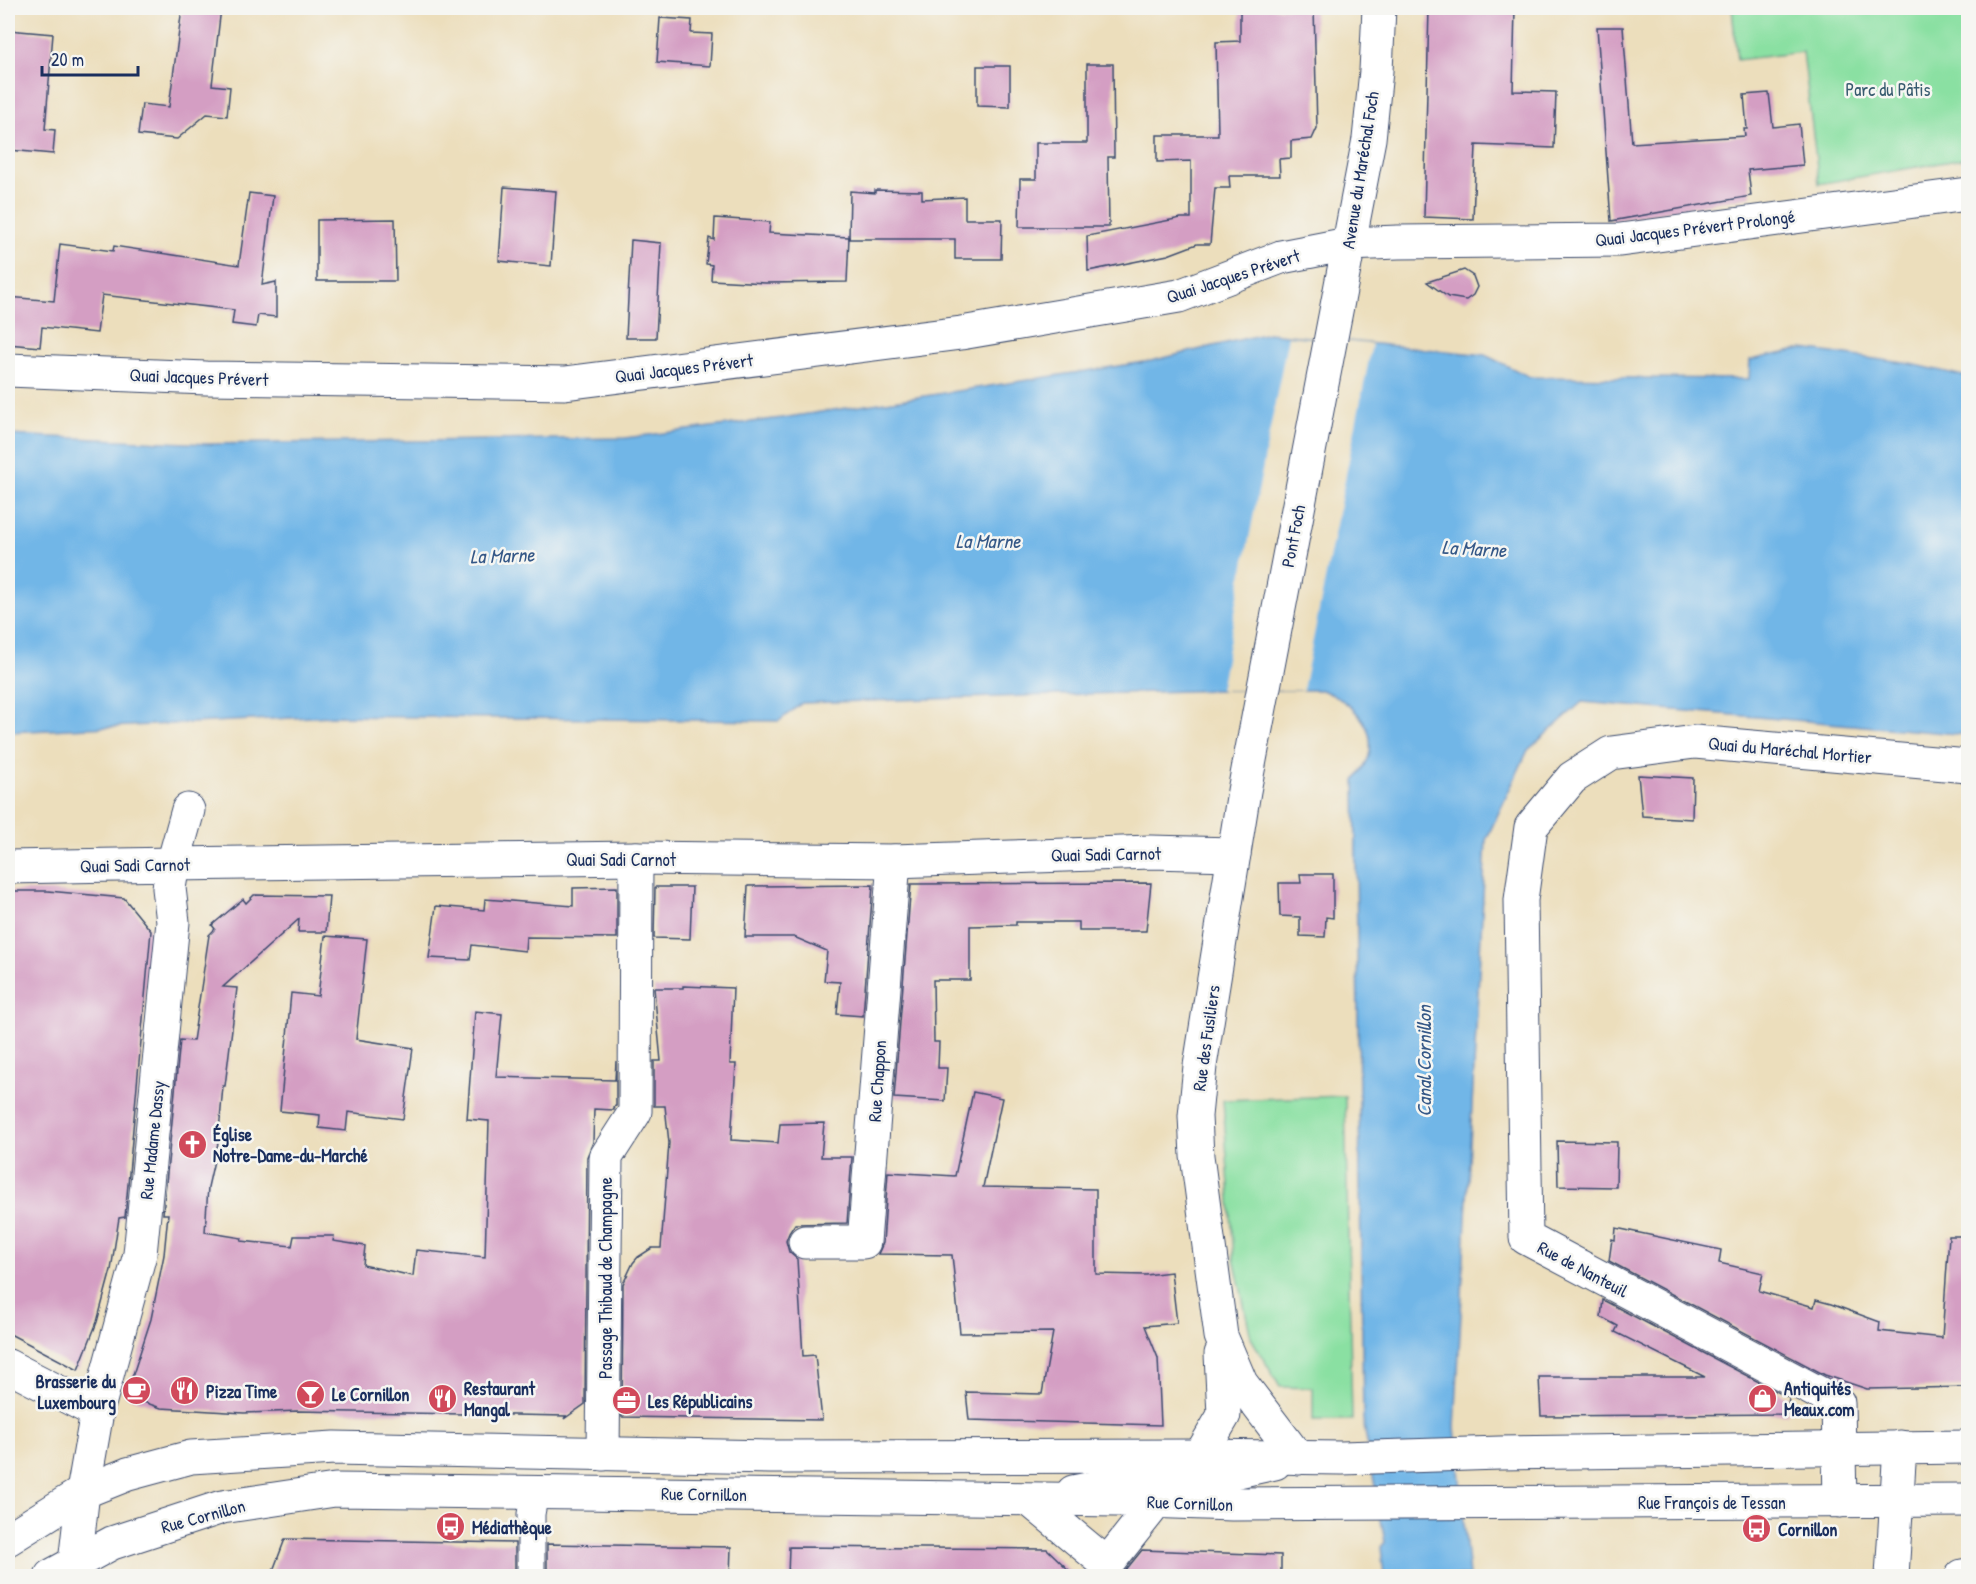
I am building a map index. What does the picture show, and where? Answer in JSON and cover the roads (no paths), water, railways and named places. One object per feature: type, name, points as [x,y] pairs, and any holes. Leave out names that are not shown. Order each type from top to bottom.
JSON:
[{"type":"main road","name":"Avenue du Maréchal Foch","points":[[1332,331],[1369,139],[1378,49],[1379,8]]},
{"type":"main road","name":"Quai Jacques Prévert Prolongé","points":[[1348,244],[1620,240],[1968,194]]},
{"type":"main road","name":"Quai Jacques Prévert","points":[[8,370],[206,378],[565,383],[962,333],[1179,296],[1281,257],[1348,244]]},
{"type":"main road","name":"Pont Foch","points":[[1254,740],[1332,331]]},
{"type":"main road","name":"Rue des Fusiliers","points":[[1200,1456],[1224,1415],[1221,1336],[1197,1156],[1195,1116],[1200,1066],[1233,854],[1254,740]]},
{"type":"main road","name":"Quai du Maréchal Mortier","points":[[1521,900],[1531,827],[1572,778],[1611,753],[1695,742],[1968,766]]},
{"type":"main road","name":"Rue Madame Dassy","points":[[67,1572],[97,1412],[140,1254],[173,922],[169,888],[188,810]]},
{"type":"main road","name":"Quai Sadi Carnot","points":[[8,867],[636,858],[894,861],[1150,852],[1233,854]]},
{"type":"main road","name":"Passage Thibaud de Champagne","points":[[603,1454],[606,1157],[635,1112],[636,858]]},
{"type":"main road","name":"Rue Chappon","points":[[805,1242],[864,1242],[894,861]]},
{"type":"main road","name":"Rue de Nanteuil","points":[[1521,900],[1526,1238],[1838,1403],[1838,1447]]},
{"type":"main road","name":"Rue des Fusiliers","points":[[1221,1336],[1241,1383],[1298,1458]]},
{"type":"main road","points":[[8,1366],[97,1412]]},
{"type":"main road","points":[[1838,1447],[1840,1500]]},
{"type":"main road","points":[[8,1539],[83,1492],[128,1474],[180,1460],[230,1454],[334,1448],[771,1457],[1342,1458],[1838,1447],[1968,1447]]},
{"type":"main road","points":[[1892,1576],[1900,1447]]},
{"type":"main road","points":[[1030,1500],[1166,1474],[1200,1456]]},
{"type":"main road","points":[[1030,1500],[1107,1570],[1157,1501],[1203,1479],[1298,1458]]},
{"type":"main road","name":"Rue Cornillon","points":[[67,1572],[112,1543],[222,1507],[335,1490],[1157,1501],[1233,1504],[1346,1503]]},
{"type":"main road","name":"Rue François de Tessan","points":[[1346,1503],[1968,1500]]},
{"type":"main road","points":[[1962,1576],[1968,1575]]},
{"type":"street","points":[[531,1576],[531,1514],[535,1492]]},
{"type":"water","points":[[1268,333],[1485,355],[1530,377],[1749,379],[1750,360],[1803,349],[1911,364],[1968,377],[1968,735],[1582,702],[1528,750],[1486,840],[1455,1427],[1469,1576],[1384,1576],[1381,1547],[1385,1542],[1363,1420],[1355,780],[1368,759],[1370,744],[1365,724],[1359,715],[1342,700],[1322,690],[1220,690],[802,703],[779,721],[333,716],[8,732],[8,435],[209,444],[625,438],[782,418],[1151,361]]},
{"type":"place","name":"Église Notre-Dame-du-Marché","points":[[192,1144]]},
{"type":"place","name":"Brasserie du Luxembourg","points":[[137,1391]]},
{"type":"place","name":"Pizza Time","points":[[185,1391]]},
{"type":"place","name":"Le Cornillon","points":[[311,1394]]},
{"type":"place","name":"Restaurant Mangal","points":[[443,1398]]},
{"type":"place","name":"Antiquités Meaux.com","points":[[1763,1398]]},
{"type":"place","name":"Les Républicains","points":[[627,1401]]},
{"type":"place","name":"Médiathèque","points":[[451,1527]]},
{"type":"place","name":"Cornillon","points":[[1757,1529]]},
{"type":"park label","name":"Parc du Pâtis","points":[[1888,89]]},
{"type":"water label","name":"La Marne","points":[[988,540]]},
{"type":"water label","name":"La Marne","points":[[1474,548]]},
{"type":"water label","name":"La Marne","points":[[502,555]]},
{"type":"water label","name":"Canal Cornillon","points":[[1423,1061]]}]
